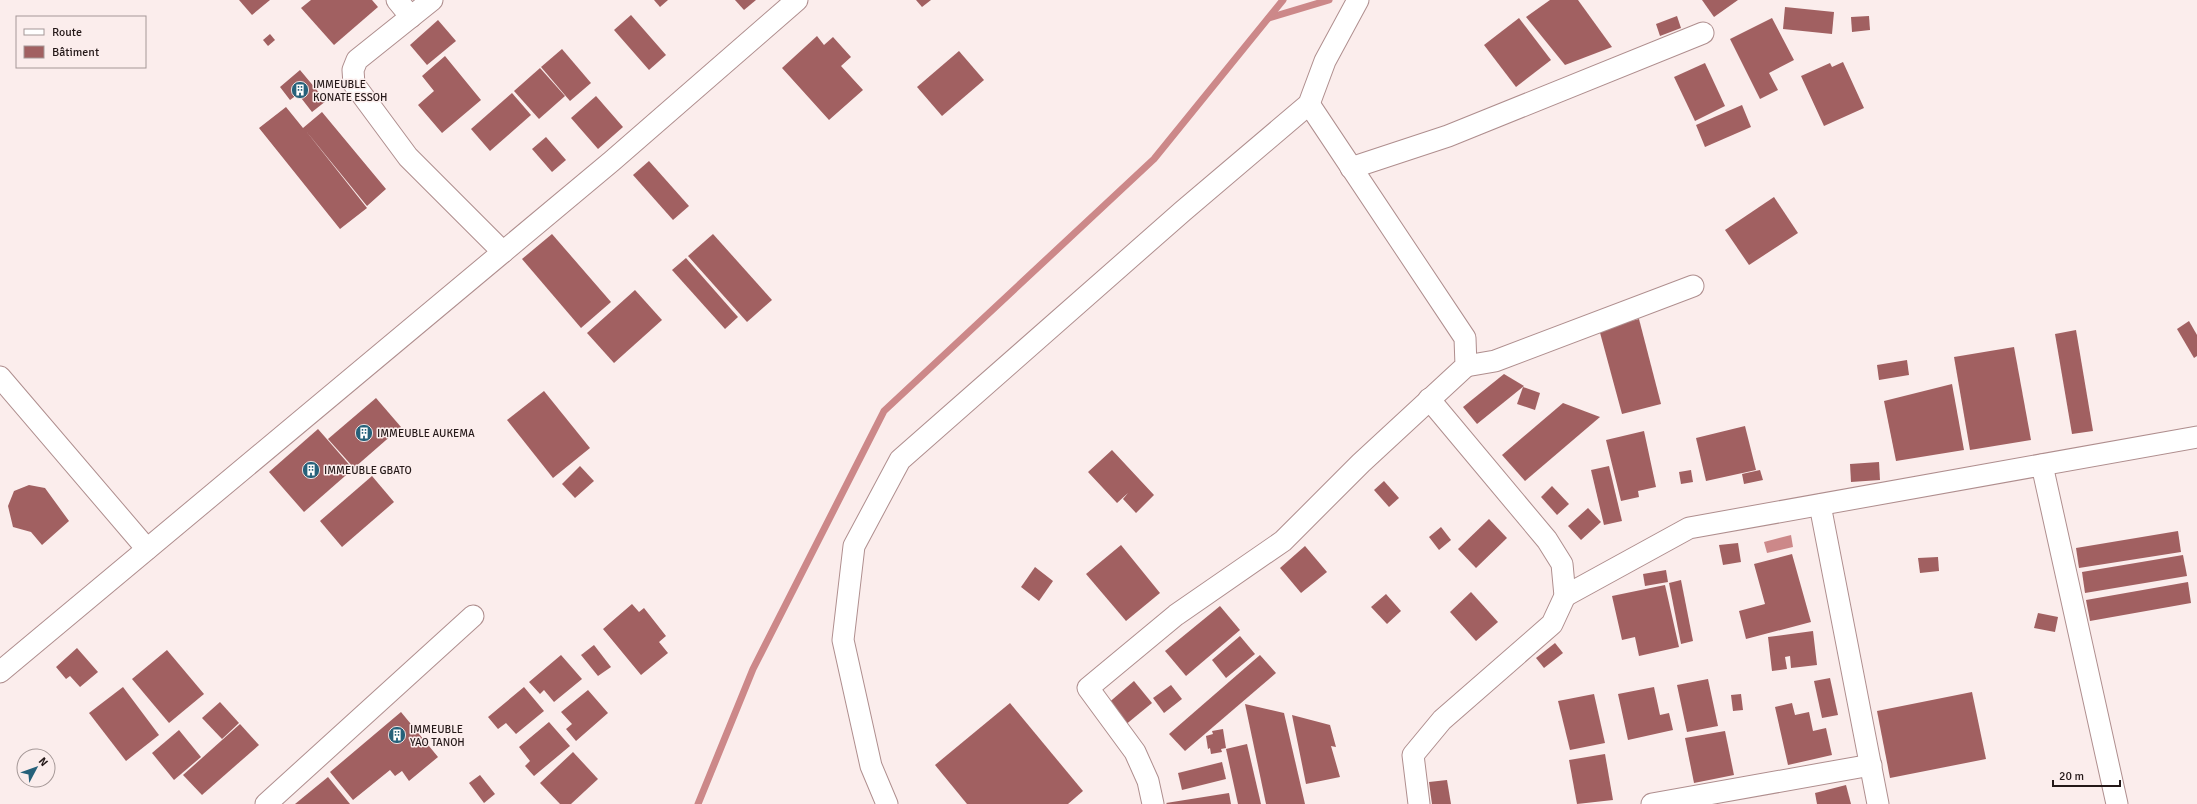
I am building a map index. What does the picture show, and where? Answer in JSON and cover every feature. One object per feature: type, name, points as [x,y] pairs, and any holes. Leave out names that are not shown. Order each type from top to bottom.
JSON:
[{"type":"street","points":[[397,0],[411,17]]},
{"type":"street","points":[[432,0],[357,60],[353,70],[354,84],[408,157],[503,252]]},
{"type":"street","points":[[0,672],[612,161],[797,0]]},
{"type":"street","points":[[887,804],[871,766],[843,640],[854,546],[900,460],[1183,211],[1309,104],[1325,62],[1358,0]]},
{"type":"street","points":[[1352,168],[1448,136],[1703,33]]},
{"type":"street","points":[[1309,104],[1465,338],[1466,366]]},
{"type":"street","points":[[1153,804],[1148,781],[1135,752],[1088,688],[1176,614],[1283,541],[1429,399],[1466,366],[1495,361],[1693,286]]},
{"type":"street","points":[[0,377],[147,548]]},
{"type":"street","points":[[1419,804],[1413,755],[1442,720],[1552,624],[1565,596],[1562,564],[1547,540],[1429,399]]},
{"type":"street","points":[[1565,596],[1689,528],[2197,437]]},
{"type":"street","points":[[2042,465],[2117,804]]},
{"type":"street","points":[[1820,505],[1878,804]]},
{"type":"street","points":[[266,804],[474,616]]},
{"type":"street","points":[[1652,804],[1871,765]]},
{"type":"shaded area","points":[[1791,535],[1793,547],[1767,553],[1764,542]]},
{"type":"building","points":[[239,0],[270,0],[252,15]]},
{"type":"building","points":[[311,0],[372,0],[378,7],[334,45],[301,8]]},
{"type":"building","points":[[654,0],[668,0],[660,7]]},
{"type":"building","points":[[735,0],[756,0],[744,10]]},
{"type":"building","points":[[916,0],[931,0],[922,7]]},
{"type":"building","points":[[1550,0],[1578,0],[1612,47],[1565,65],[1526,17]]},
{"type":"building","points":[[1702,0],[1738,0],[1714,17]]},
{"type":"building","points":[[1785,7],[1834,12],[1832,34],[1783,29]]},
{"type":"building","points":[[631,15],[666,55],[649,70],[614,30]]},
{"type":"building","points":[[1677,16],[1681,28],[1660,36],[1656,24]]},
{"type":"building","points":[[1869,16],[1870,30],[1852,32],[1851,17]]},
{"type":"building","points":[[1519,18],[1551,60],[1516,87],[1484,45]]},
{"type":"building","points":[[1772,18],[1794,60],[1769,73],[1778,90],[1760,99],[1730,39]]},
{"type":"building","points":[[438,20],[456,41],[427,65],[410,45]]},
{"type":"building","points":[[270,34],[275,40],[268,46],[263,40]]},
{"type":"building","points":[[817,36],[824,45],[833,37],[851,57],[841,66],[863,90],[829,120],[782,68]]},
{"type":"building","points":[[562,49],[591,83],[570,101],[541,67]]},
{"type":"building","points":[[959,51],[984,80],[942,116],[917,87]]},
{"type":"building","points":[[445,56],[481,100],[442,133],[418,105],[434,91],[422,76]]},
{"type":"building","points":[[1843,62],[1864,108],[1824,126],[1801,76],[1830,63],[1832,67]]},
{"type":"building","points":[[1705,63],[1725,106],[1695,121],[1674,77]]},
{"type":"building","points":[[540,68],[565,96],[539,119],[514,91]]},
{"type":"building","name":"IMMEUBLE KONATE ESSOH","points":[[300,70],[326,101],[312,112],[298,94],[290,100],[280,87]]},
{"type":"building","points":[[512,93],[531,115],[490,151],[471,129]]},
{"type":"building","points":[[596,96],[623,127],[598,149],[571,118]]},
{"type":"building","points":[[1742,105],[1751,127],[1705,147],[1696,125]]},
{"type":"building","points":[[286,107],[303,128],[322,112],[386,189],[367,206],[306,131],[367,208],[340,229],[259,128]]},
{"type":"building","points":[[546,137],[566,160],[552,172],[532,149]]},
{"type":"building","points":[[649,161],[689,206],[673,220],[633,175]]},
{"type":"building","points":[[1774,197],[1798,233],[1749,265],[1725,230]]},
{"type":"building","points":[[552,234],[611,302],[581,328],[522,259]]},
{"type":"building","points":[[713,234],[772,300],[747,322],[688,256]]},
{"type":"building","points":[[686,258],[738,317],[725,329],[672,270]]},
{"type":"building","points":[[635,290],[662,320],[614,363],[587,333]]},
{"type":"building","points":[[1639,319],[1661,404],[1622,414],[1599,329]]},
{"type":"building","points":[[2189,321],[2197,335],[2197,356],[2194,358],[2177,329]]},
{"type":"building","points":[[2076,330],[2093,431],[2072,434],[2055,334]]},
{"type":"building","points":[[2014,347],[2031,440],[1970,450],[1954,357]]},
{"type":"building","points":[[1907,360],[1909,375],[1879,380],[1877,365]]},
{"type":"building","points":[[1504,374],[1524,386],[1477,424],[1463,407]]},
{"type":"building","points":[[1952,384],[1964,450],[1896,461],[1884,401]]},
{"type":"building","points":[[1523,387],[1540,393],[1535,410],[1517,404]]},
{"type":"building","points":[[544,391],[590,448],[553,478],[507,420]]},
{"type":"building","name":"IMMEUBLE AUKEMA","points":[[376,398],[401,427],[354,468],[328,439]]},
{"type":"building","points":[[1563,403],[1600,417],[1525,481],[1502,455]]},
{"type":"building","points":[[1745,426],[1756,470],[1706,481],[1696,438]]},
{"type":"building","name":"IMMEUBLE GBATO","points":[[318,429],[353,469],[304,512],[269,472]]},
{"type":"building","points":[[1644,431],[1656,487],[1638,491],[1639,497],[1621,501],[1606,440]]},
{"type":"building","points":[[1112,450],[1154,495],[1136,513],[1123,499],[1128,493],[1117,503],[1088,472]]},
{"type":"building","points":[[1879,462],[1880,480],[1851,482],[1850,464]]},
{"type":"building","points":[[580,466],[594,481],[575,498],[562,484]]},
{"type":"building","points":[[1609,466],[1622,521],[1604,525],[1591,470]]},
{"type":"building","points":[[1691,470],[1693,482],[1681,484],[1679,472]]},
{"type":"building","points":[[1760,470],[1763,480],[1744,484],[1742,474]]},
{"type":"building","name":"IMMEUBLE GBATO","points":[[372,476],[394,502],[342,547],[320,521]]},
{"type":"building","points":[[1384,481],[1399,498],[1389,507],[1374,490]]},
{"type":"building","points":[[29,485],[45,488],[69,521],[42,545],[31,532],[13,527],[8,506],[14,491]]},
{"type":"building","points":[[1552,486],[1569,504],[1557,515],[1541,497]]},
{"type":"building","points":[[1588,508],[1601,522],[1581,540],[1568,526]]},
{"type":"building","points":[[1489,519],[1507,538],[1476,568],[1458,549]]},
{"type":"building","points":[[1441,527],[1451,540],[1439,550],[1429,537]]},
{"type":"building","points":[[2178,531],[2181,552],[2079,568],[2076,548]]},
{"type":"building","points":[[1738,543],[1741,562],[1723,565],[1719,545]]},
{"type":"building","points":[[1121,545],[1160,593],[1126,621],[1086,574]]},
{"type":"building","points":[[1305,546],[1327,572],[1301,593],[1280,568]]},
{"type":"building","points":[[1792,554],[1811,622],[1746,639],[1739,611],[1765,604],[1754,564]]},
{"type":"building","points":[[2183,555],[2187,576],[2085,593],[2082,572]]},
{"type":"building","points":[[1938,557],[1939,571],[1920,573],[1918,558]]},
{"type":"building","points":[[1035,567],[1053,581],[1039,601],[1021,587]]},
{"type":"building","points":[[1666,570],[1668,582],[1645,586],[1643,574]]},
{"type":"building","points":[[1681,580],[1693,641],[1681,644],[1669,583]]},
{"type":"building","points":[[2188,582],[2191,603],[2090,621],[2086,600]]},
{"type":"building","points":[[1665,585],[1679,647],[1639,656],[1635,637],[1622,640],[1612,596]]},
{"type":"building","points":[[1471,592],[1498,622],[1476,641],[1450,612]]},
{"type":"building","points":[[1386,594],[1401,611],[1387,624],[1371,607]]},
{"type":"building","points":[[632,604],[639,612],[644,608],[666,636],[659,642],[668,653],[641,675],[603,629]]},
{"type":"building","points":[[1220,606],[1240,630],[1186,676],[1165,651]]},
{"type":"building","points":[[2038,613],[2058,617],[2055,632],[2034,628]]},
{"type":"building","points":[[1813,631],[1817,665],[1791,668],[1790,656],[1785,657],[1787,669],[1772,671],[1768,637]]},
{"type":"building","points":[[1240,636],[1255,654],[1226,678],[1212,660]]},
{"type":"building","points":[[1555,643],[1563,653],[1544,668],[1536,658]]},
{"type":"building","points":[[594,645],[611,667],[598,676],[581,655]]},
{"type":"building","points":[[77,648],[98,672],[80,687],[70,676],[66,679],[56,667]]},
{"type":"building","points":[[167,650],[204,694],[169,723],[132,679]]},
{"type":"building","points":[[561,655],[582,679],[554,702],[544,690],[540,694],[529,682]]},
{"type":"building","points":[[1260,655],[1276,673],[1185,751],[1169,734]]},
{"type":"building","points":[[1830,678],[1838,715],[1822,718],[1814,681]]},
{"type":"building","points":[[1708,679],[1718,726],[1687,732],[1677,685]]},
{"type":"building","points":[[1134,681],[1152,703],[1124,726],[1106,705]]},
{"type":"building","points":[[1171,685],[1182,699],[1164,713],[1153,698]]},
{"type":"building","points":[[123,687],[159,735],[126,761],[89,713]]},
{"type":"building","points":[[524,687],[544,711],[516,734],[506,723],[498,729],[488,717]]},
{"type":"building","points":[[1654,687],[1660,715],[1669,713],[1673,730],[1628,740],[1618,694]]},
{"type":"building","points":[[588,690],[608,713],[576,741],[566,729],[572,724],[561,712]]},
{"type":"building","points":[[1972,692],[1986,759],[1890,778],[1877,711]]},
{"type":"building","points":[[1594,694],[1605,743],[1570,750],[1558,701]]},
{"type":"building","points":[[1741,694],[1743,710],[1733,711],[1731,695]]},
{"type":"building","points":[[220,702],[239,723],[222,739],[202,718]]},
{"type":"building","points":[[1010,703],[1083,791],[1068,804],[967,804],[935,765]]},
{"type":"building","points":[[1792,703],[1795,715],[1809,712],[1813,731],[1826,728],[1832,755],[1788,765],[1775,707]]},
{"type":"building","points":[[1245,704],[1284,713],[1305,804],[1266,804]]},
{"type":"building","name":"IMMEUBLE YAO TANOH","points":[[401,712],[438,757],[409,781],[402,771],[395,776],[390,770],[353,800],[330,772]]},
{"type":"building","points":[[1292,715],[1330,725],[1336,747],[1331,746],[1340,777],[1306,784]]},
{"type":"building","points":[[549,722],[570,746],[534,776],[525,766],[530,761],[519,747]]},
{"type":"building","points":[[240,724],[259,745],[202,795],[183,775]]},
{"type":"building","points":[[1223,729],[1226,748],[1221,749],[1222,752],[1211,754],[1210,748],[1208,749],[1206,736],[1213,734],[1212,731]]},
{"type":"building","points":[[179,730],[201,757],[174,780],[152,753]]},
{"type":"building","points":[[1725,731],[1734,775],[1694,783],[1685,738]]},
{"type":"building","points":[[1247,744],[1261,804],[1238,804],[1226,749]]},
{"type":"building","points":[[573,752],[598,779],[571,804],[560,804],[540,783]]},
{"type":"building","points":[[1605,754],[1613,800],[1577,804],[1569,760]]},
{"type":"building","points":[[1222,762],[1226,779],[1182,790],[1178,773]]},
{"type":"building","name":"IMMEUBLE YAO TANOH","points":[[480,775],[495,794],[484,803],[469,783]]},
{"type":"building","points":[[328,777],[350,804],[295,804]]},
{"type":"building","points":[[1447,780],[1451,804],[1432,804],[1429,782]]},
{"type":"building","points":[[1846,785],[1851,804],[1817,804],[1815,793]]},
{"type":"building","points":[[1229,793],[1231,804],[1166,803]]},
{"type":"waterway","points":[[698,804],[753,669],[884,411],[1154,159],[1283,0]]},
{"type":"waterway","points":[[1269,18],[1329,0]]},
{"type":"place","name":"IMMEUBLE KONATE ESSOH","points":[[300,90]]},
{"type":"place","name":"IMMEUBLE AUKEMA","points":[[364,433]]},
{"type":"place","name":"IMMEUBLE GBATO","points":[[311,470]]},
{"type":"place","name":"IMMEUBLE YAO TANOH","points":[[397,735]]}]
